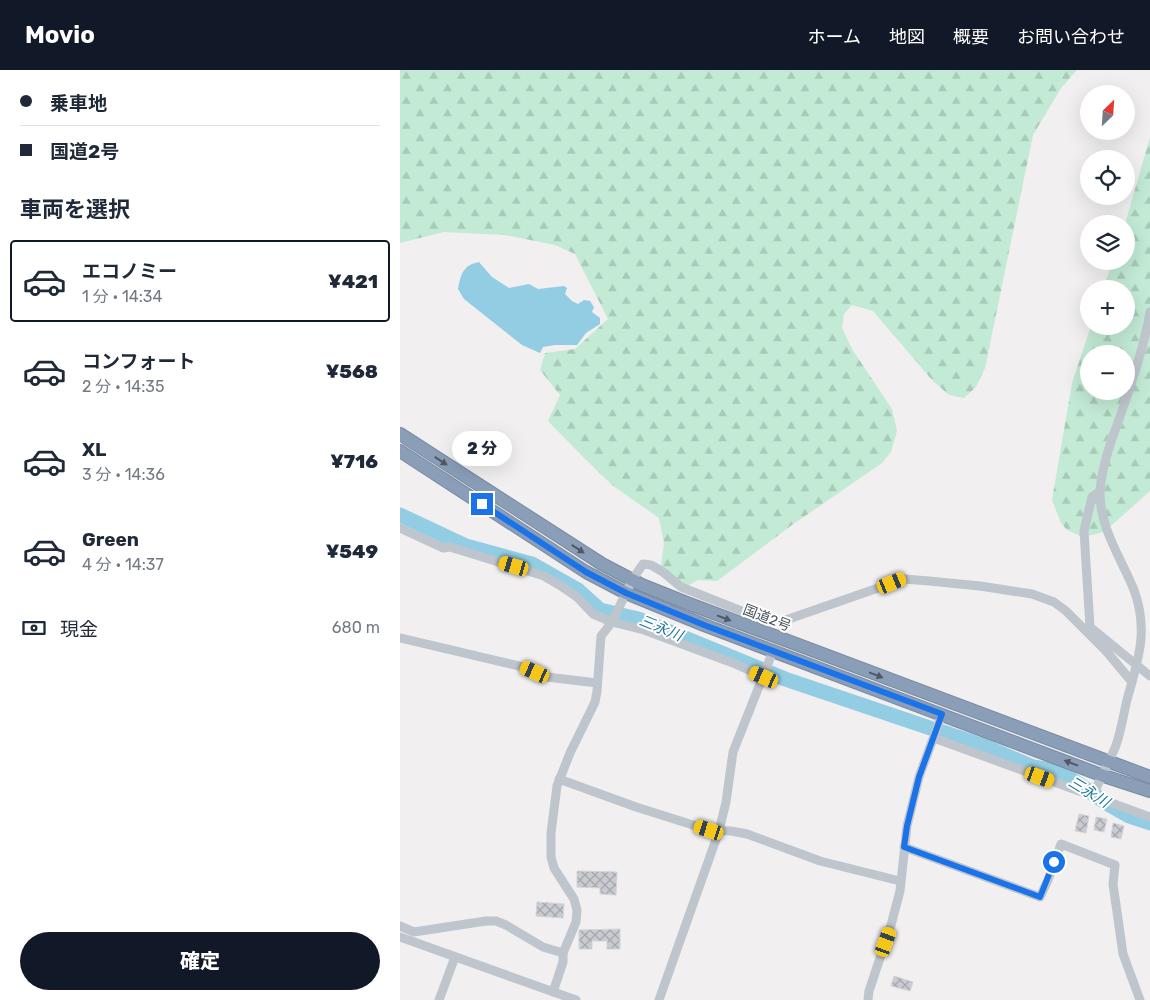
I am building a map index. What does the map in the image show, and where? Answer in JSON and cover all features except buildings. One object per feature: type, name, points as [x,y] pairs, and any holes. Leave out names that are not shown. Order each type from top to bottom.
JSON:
[{"type":"highway","name":"国道2号","points":[[400,434],[602,564],[632,580],[687,603],[1150,777]]},
{"type":"highway","name":"国道2号","points":[[400,451],[624,598],[771,656],[942,714],[1150,792]]},
{"type":"street","points":[[1093,796],[1115,747],[1138,666],[1141,644],[1142,625],[1140,610],[1134,590],[1103,518],[1100,491],[1104,468],[1134,375],[1150,312]]},
{"type":"street","points":[[1100,491],[1092,497],[1084,531],[1090,627],[1110,648],[1132,682]]},
{"type":"street","points":[[400,528],[443,548],[450,547],[544,576],[577,597],[593,614],[644,630],[765,675]]},
{"type":"street","points":[[553,992],[563,962],[563,953],[576,922],[577,910],[574,899],[554,868],[551,857],[551,833],[559,779],[595,702],[601,636],[613,620],[632,580],[643,564],[651,564],[680,587],[772,623],[882,588],[904,579],[980,586],[1032,594],[1054,602],[1110,648],[1150,676]]},
{"type":"street","points":[[400,638],[523,666],[547,677],[597,683]]},
{"type":"street","points":[[659,1000],[720,831],[733,752],[771,656]]},
{"type":"street","points":[[868,1000],[900,891],[907,826],[919,777],[942,714]]},
{"type":"street","points":[[934,738],[1150,817]]},
{"type":"street","points":[[559,779],[645,810],[709,830],[747,834],[820,861],[900,881]]},
{"type":"street","points":[[904,847],[1040,897],[1061,844],[1115,865],[1113,884],[1123,954],[1141,1000],[1150,997]]},
{"type":"street","points":[[400,937],[413,937],[486,921],[496,921],[543,947],[563,953]]},
{"type":"street","points":[[400,926],[413,937],[455,957],[576,1000]]},
{"type":"street","points":[[440,1000],[455,957]]},
{"type":"green space","points":[[400,70],[1077,70],[1061,88],[1033,135],[985,368],[976,387],[964,398],[949,395],[932,380],[873,311],[852,305],[844,314],[842,328],[852,349],[892,409],[897,431],[891,452],[882,463],[792,525],[717,581],[698,580],[686,587],[661,566],[664,543],[659,518],[612,485],[548,421],[560,395],[540,370],[545,353],[575,349],[608,319],[575,254],[555,245],[505,235],[444,232],[400,243]]},
{"type":"green space","points":[[1150,137],[1150,491],[1104,532],[1083,537],[1067,530],[1061,523],[1052,500],[1072,383],[1080,359],[1080,400],[1135,400],[1135,345],[1085,345],[1088,335],[1135,335],[1135,280],[1106,280],[1110,270],[1135,270],[1135,215],[1128,215],[1130,205],[1135,205],[1135,189]]},
{"type":"water","points":[[479,262],[492,277],[509,288],[529,284],[538,289],[564,286],[567,288],[565,294],[572,301],[578,304],[584,300],[590,301],[594,307],[592,312],[600,318],[600,324],[586,333],[577,345],[543,347],[540,353],[522,345],[464,299],[458,289],[460,279],[466,268]]},
{"type":"waterway","name":"三永川","points":[[400,515],[466,546],[532,564],[578,590],[600,610],[638,619],[785,679],[930,728]]},
{"type":"waterway","name":"三永川","points":[[943,732],[984,746],[1033,767],[1051,770],[1071,779],[1129,816],[1150,823]]},
{"type":"route","points":[[482,504],[586,572],[626,593],[704,625],[942,714],[919,777],[904,847],[1040,897],[1054,862]]}]
